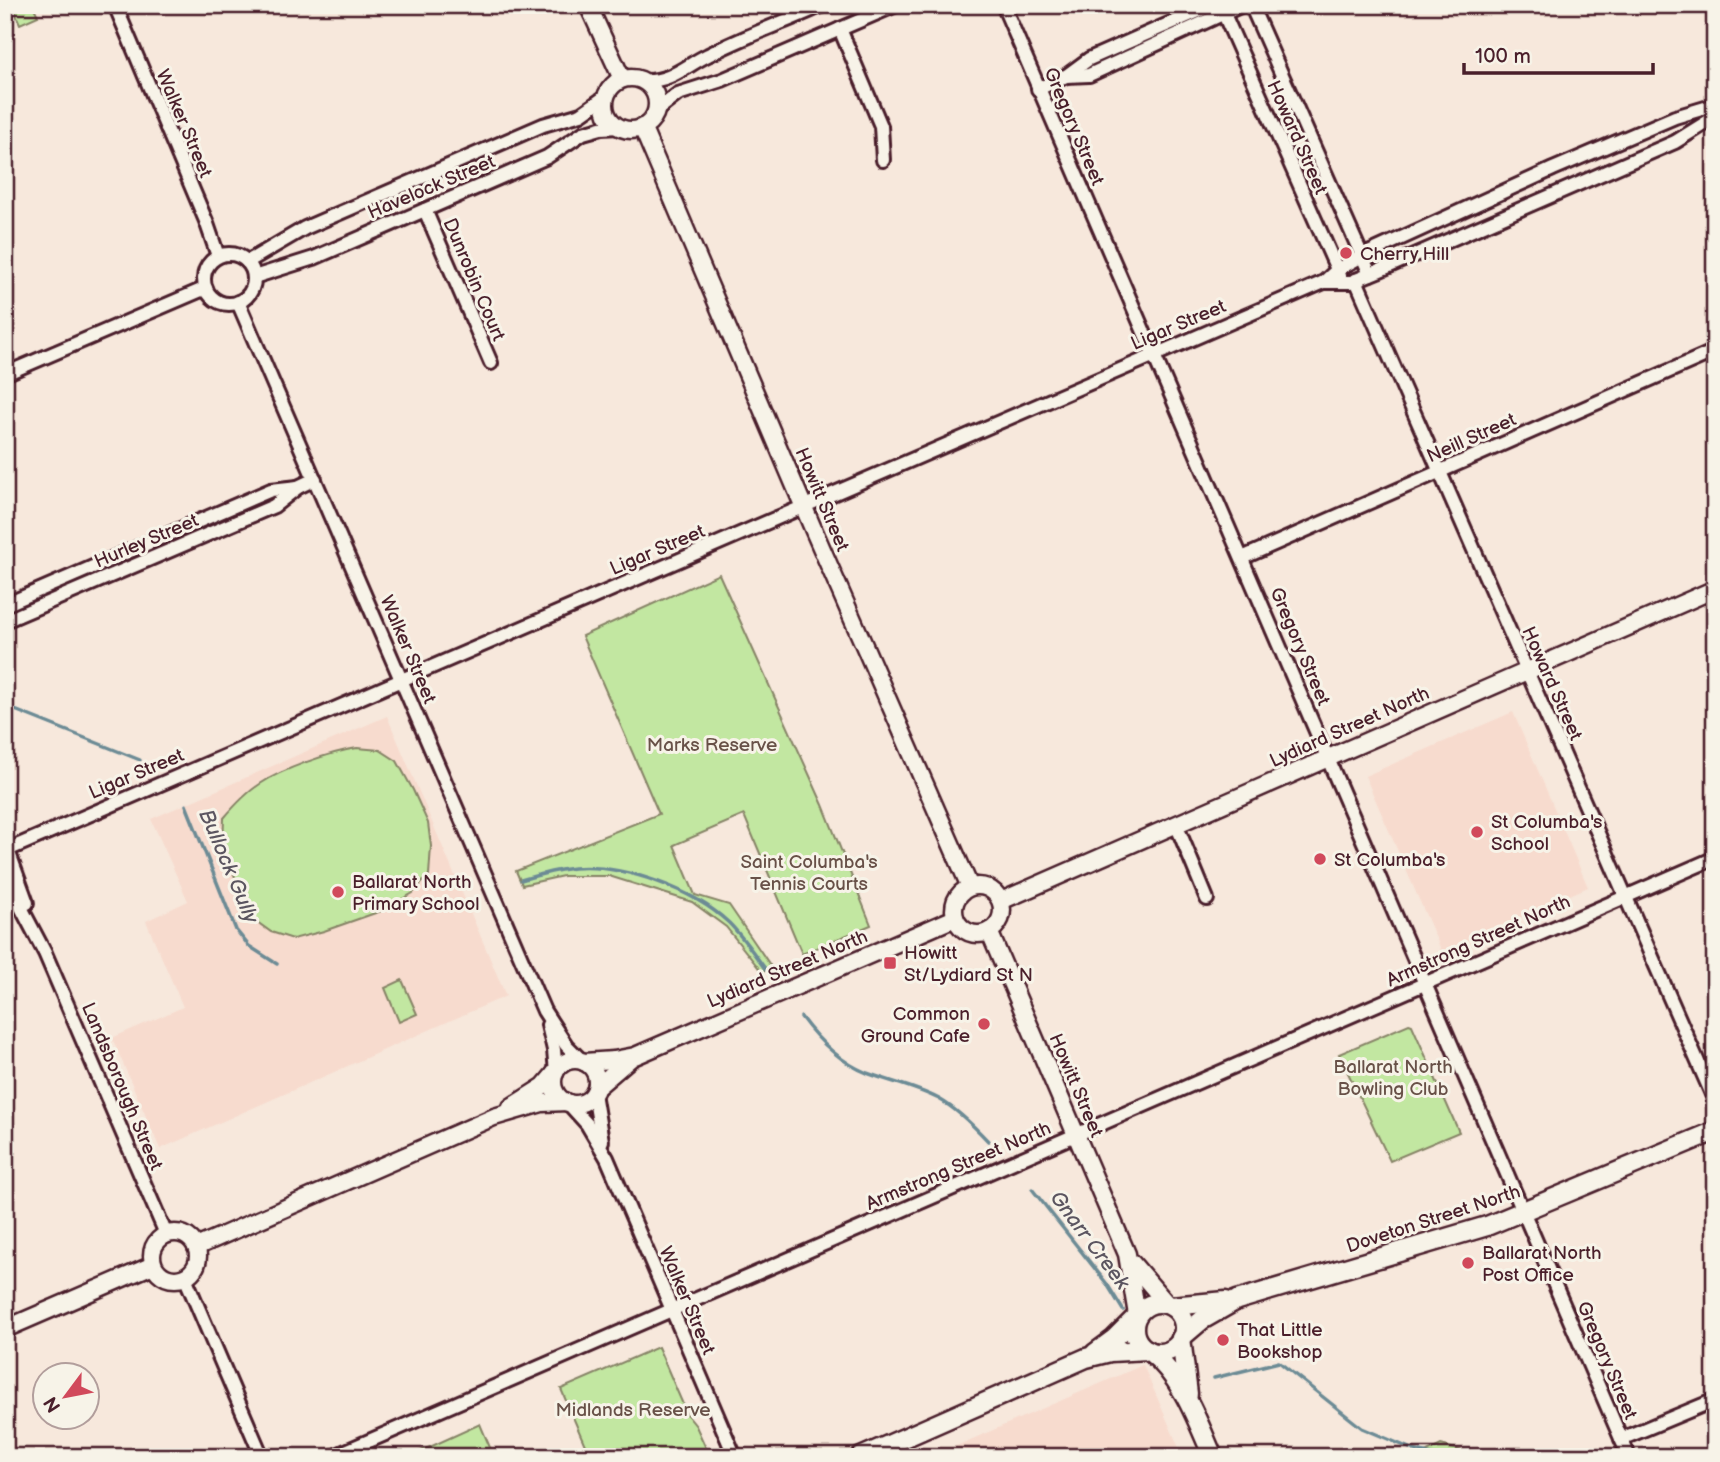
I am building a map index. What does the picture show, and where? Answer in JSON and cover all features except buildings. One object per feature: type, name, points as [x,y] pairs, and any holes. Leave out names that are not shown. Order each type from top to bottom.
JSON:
[{"type":"main road","name":"Doveton Street North","points":[[1169,1305],[1237,1300],[1487,1226],[1715,1131]]},
{"type":"main road","name":"Doveton Street North","points":[[1182,1338],[1202,1320],[1237,1300]]},
{"type":"main road","points":[[1086,1359],[1115,1339],[1150,1304],[1169,1305],[1182,1320],[1184,1372],[1191,1406]]},
{"type":"main road","points":[[1137,1316],[1134,1326],[1136,1337],[1165,1367],[1191,1406],[1213,1457]]},
{"type":"main road","points":[[861,1457],[1086,1359],[1110,1352],[1168,1351],[1182,1338]]},
{"type":"street","name":"Walker Street","points":[[115,5],[206,221],[218,256]]},
{"type":"street","points":[[588,5],[622,79]]},
{"type":"street","points":[[644,81],[654,92],[657,104],[651,121],[642,127],[629,130],[619,127],[607,114],[605,97],[613,84],[622,79],[658,80],[677,75],[711,53],[823,5]]},
{"type":"street","points":[[656,111],[678,94],[722,80],[896,5]]},
{"type":"street","name":"Gregory Street","points":[[1003,5],[1629,1457]]},
{"type":"street","points":[[1038,89],[1066,76],[1089,59],[1212,5]]},
{"type":"street","points":[[1066,76],[1088,75],[1222,9],[1242,5]]},
{"type":"street","name":"Howard Street","points":[[1251,5],[1370,274]]},
{"type":"street","name":"Howard Street","points":[[1222,9],[1337,270],[1350,281],[1439,472],[1715,1101]]},
{"type":"street","points":[[840,29],[881,126],[883,160]]},
{"type":"street","name":"Havelock Street","points":[[247,262],[305,228],[543,125],[581,114],[605,97]]},
{"type":"street","name":"Ligar Street","points":[[6,848],[1324,282],[1337,270],[1362,256],[1419,230],[1680,114],[1715,105]]},
{"type":"street","name":"Ligar Street","points":[[1324,282],[1350,281],[1428,250],[1675,142],[1715,117]]},
{"type":"street","name":"Havelock Street","points":[[254,277],[314,258],[547,157],[583,133],[619,127]]},
{"type":"street","name":"Howitt Street","points":[[642,127],[970,887]]},
{"type":"street","points":[[1595,151],[1604,173]]},
{"type":"street","name":"Dunrobin Court","points":[[425,210],[491,363]]},
{"type":"street","points":[[1419,230],[1428,250]]},
{"type":"street","points":[[234,254],[247,262],[254,277],[250,292],[239,302],[223,303],[216,300],[206,288],[204,273],[207,266],[218,256],[234,254]]},
{"type":"street","points":[[5,374],[206,288]]},
{"type":"street","name":"Walker Street","points":[[239,302],[544,1011],[554,1050],[556,1072]]},
{"type":"street","name":"Neill Street","points":[[1242,558],[1715,351]]},
{"type":"street","name":"Hurley Street","points":[[5,621],[274,506],[299,487],[316,479]]},
{"type":"street","name":"Hurley Street","points":[[5,605],[271,490],[299,487]]},
{"type":"street","name":"Lydiard Street North","points":[[1001,901],[1715,589]]},
{"type":"street","points":[[1175,824],[1207,899]]},
{"type":"street","name":"Landsborough Street","points":[[6,848],[45,953],[166,1234]]},
{"type":"street","name":"Armstrong Street North","points":[[332,1457],[1715,858]]},
{"type":"street","name":"Landsborough Street","points":[[5,877],[45,953]]},
{"type":"street","points":[[977,885],[991,889],[1001,901],[1001,918],[989,931],[971,933],[963,929],[955,918],[954,905],[957,897],[970,887],[977,885]]},
{"type":"street","name":"Lydiard Street North","points":[[583,1062],[635,1056],[955,918]]},
{"type":"street","name":"Howitt Street","points":[[989,931],[1127,1255],[1145,1280],[1169,1305]]},
{"type":"street","name":"Walker Street","points":[[544,1011],[566,1045],[583,1062]]},
{"type":"street","name":"Lydiard Street North","points":[[595,1090],[635,1056]]},
{"type":"street","points":[[196,1247],[494,1117],[542,1103],[583,1102],[595,1090],[595,1074],[583,1062],[568,1062],[544,1086],[494,1117]]},
{"type":"street","points":[[556,1072],[555,1091],[567,1102]]},
{"type":"street","name":"Walker Street","points":[[595,1090],[597,1116],[607,1158]]},
{"type":"street","name":"Walker Street","points":[[567,1102],[587,1124],[607,1158],[735,1457]]},
{"type":"street","points":[[182,1233],[189,1237],[196,1247],[196,1264],[185,1277],[168,1278],[153,1265],[153,1246],[166,1234],[182,1233]]},
{"type":"street","name":"Howitt Street","points":[[1127,1255],[1137,1316]]},
{"type":"street","points":[[5,1329],[153,1265]]},
{"type":"street","points":[[185,1277],[262,1457]]},
{"type":"street","points":[[1621,1439],[1715,1400]]},
{"type":"shaded area","name":"St Columba's School","points":[[1513,712],[1588,887],[1442,952],[1365,776]]},
{"type":"shaded area","name":"Ballarat North Primary School","points":[[387,716],[506,996],[160,1149],[112,1038],[183,1007],[146,921],[188,901],[151,819]]},
{"type":"shaded area","points":[[1143,1365],[1183,1457],[931,1457]]},
{"type":"green space","points":[[33,5],[38,16],[20,24],[13,8]]},
{"type":"green space","name":"Marks Reserve","points":[[719,574],[823,805],[871,925],[802,954],[744,815],[674,845],[695,895],[729,905],[772,968],[762,972],[726,927],[692,902],[609,876],[563,876],[522,885],[516,871],[659,814],[582,636]]},
{"type":"green space","points":[[357,748],[380,750],[397,761],[428,823],[431,846],[429,875],[413,893],[381,911],[293,939],[271,932],[253,919],[223,848],[224,818],[245,795],[269,778],[307,762]]},
{"type":"green space","points":[[402,980],[417,1014],[399,1022],[385,988]]},
{"type":"green space","name":"Ballarat North Bowling Club","points":[[1412,1025],[1459,1132],[1390,1161],[1339,1054]]},
{"type":"green space","name":"Midlands Reserve","points":[[658,1347],[688,1416],[696,1426],[710,1457],[590,1457],[561,1389]]},
{"type":"green space","points":[[480,1424],[494,1457],[408,1457]]},
{"type":"green space","points":[[1441,1445],[1484,1457],[1417,1457]]},
{"type":"waterway","name":"Bullock Gully","points":[[5,706],[140,760]]},
{"type":"waterway","name":"Bullock Gully","points":[[186,805],[236,930],[249,946],[277,964]]},
{"type":"waterway","name":"Gnarr Creek","points":[[521,880],[561,870],[593,868],[614,870],[656,881],[696,900],[729,923],[766,970]]},
{"type":"waterway","name":"Gnarr Creek","points":[[801,1017],[822,1042],[848,1063],[867,1073],[939,1099],[965,1118],[988,1141]]},
{"type":"waterway","name":"Gnarr Creek","points":[[1032,1189],[1107,1284],[1123,1310]]},
{"type":"waterway","name":"Gnarr Creek","points":[[1214,1378],[1279,1362],[1362,1428],[1438,1457]]},
{"type":"place","name":"Cherry Hill","points":[[1346,253]]},
{"type":"place","name":"St Columba's School","points":[[1477,832]]},
{"type":"place","name":"St Columba's","points":[[1320,859]]},
{"type":"place","name":"Ballarat North Primary School","points":[[338,892]]},
{"type":"place","name":"Howitt St/Lydiard St N","points":[[890,963]]},
{"type":"place","name":"Common Ground Cafe","points":[[984,1024]]},
{"type":"place","name":"Ballarat North Post Office","points":[[1468,1263]]},
{"type":"place","name":"That Little Bookshop","points":[[1223,1340]]},
{"type":"park label","name":"Saint Columba's Tennis Courts","points":[[809,872]]}]
